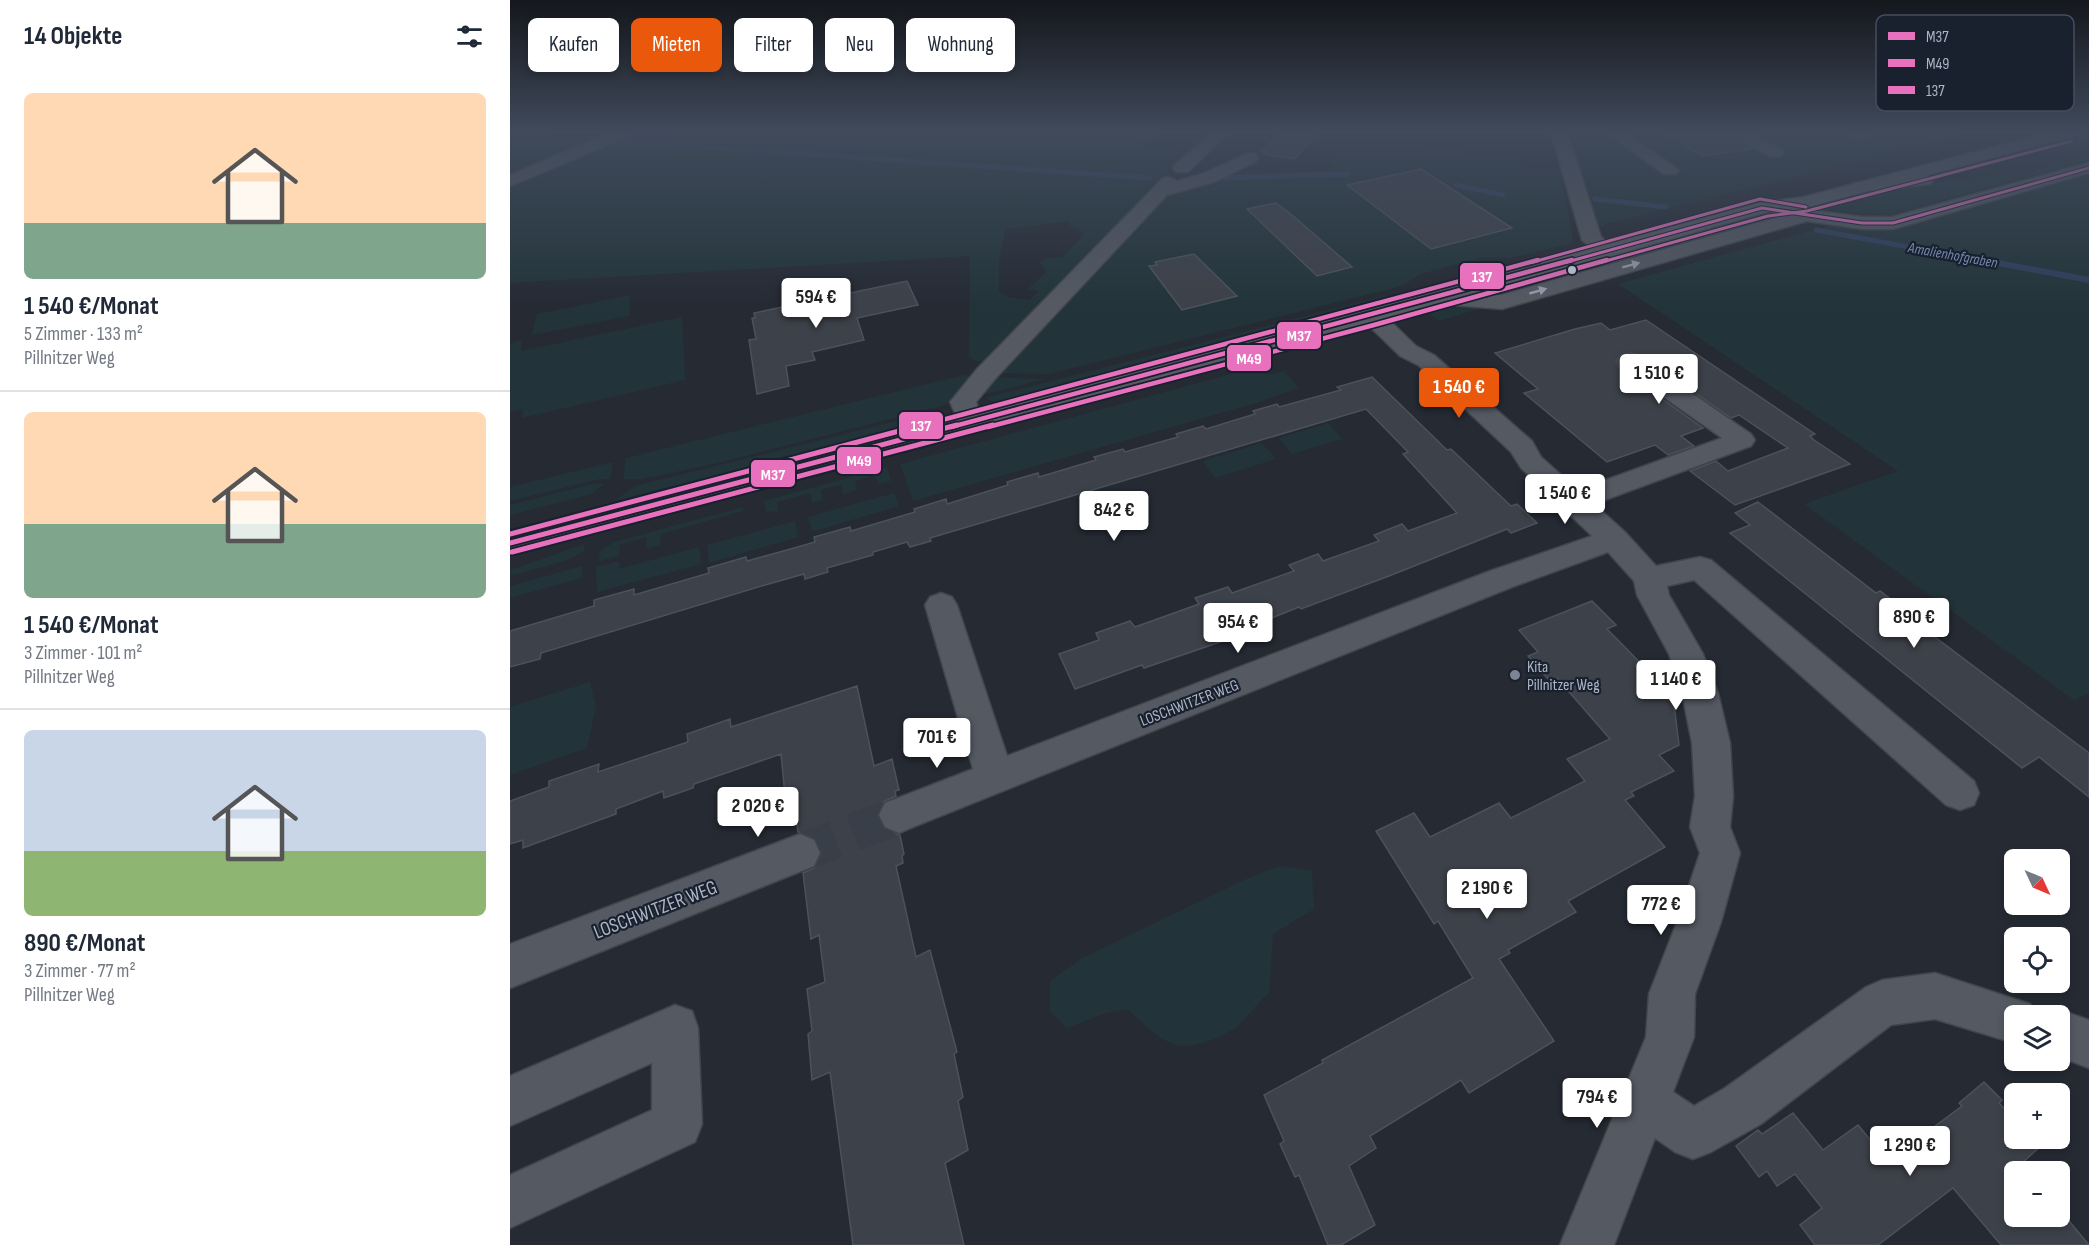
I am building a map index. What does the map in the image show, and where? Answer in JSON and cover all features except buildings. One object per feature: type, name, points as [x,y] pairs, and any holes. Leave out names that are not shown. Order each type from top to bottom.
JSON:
[{"type":"main road","points":[[1764,208],[1785,192],[1792,190]]},
{"type":"main road","points":[[510,543],[1372,316],[1764,208],[1805,202],[1849,190]]},
{"type":"street","points":[[971,422],[963,402],[990,370],[1161,190]]},
{"type":"street","points":[[1577,190],[1593,240],[1606,250]]},
{"type":"street","points":[[1764,208],[1804,216],[1862,223],[1893,223],[2010,190]]},
{"type":"street","points":[[1440,297],[1502,302],[1804,216]]},
{"type":"street","points":[[1372,316],[1408,351],[1425,360],[1522,447],[1531,462],[1614,539],[1649,578],[1653,595],[1686,654],[1700,693],[1711,743],[1714,796],[1710,826],[1720,853],[1699,922],[1672,994],[1670,1037],[1587,1245]]},
{"type":"street","points":[[1575,501],[1742,441],[1630,362]]},
{"type":"street","name":"LOSCHWITZER WEG","points":[[899,815],[1501,579],[1614,539]]},
{"type":"street","points":[[1649,578],[1700,568],[1960,793]]},
{"type":"street","points":[[941,606],[995,778]]},
{"type":"street","name":"LOSCHWITZER WEG","points":[[510,966],[800,853]]},
{"type":"street","points":[[1644,1102],[1693,1134],[1743,1106],[1882,1003],[1935,996],[2004,1017]]},
{"type":"street","points":[[510,1101],[675,1028],[677,1124],[510,1202]]},
{"type":"street","points":[[2070,1037],[2089,1044]]},
{"type":"shaded area","points":[[510,190],[1149,190],[1129,211],[1148,213],[1163,196],[1186,190],[1564,190],[1573,243],[1511,258],[1483,257],[1420,274],[1402,286],[1049,374],[998,373],[992,362],[976,361],[969,357],[970,256],[510,283]],"holes":[[[1070,221],[1069,226],[1080,230],[1083,235],[1062,258],[1046,258],[1040,262],[1046,272],[1028,289],[1039,291],[1029,300],[1008,297],[999,291],[999,259],[1006,229]]]},
{"type":"shaded area","points":[[1586,190],[1743,190],[1599,226]]},
{"type":"shaded area","points":[[1873,190],[1978,190],[1889,215],[1827,210],[1815,205]]},
{"type":"shaded area","points":[[2030,190],[2089,190],[2089,693],[2074,700],[1804,504],[1898,471],[1618,284],[1831,225],[1873,229],[1909,225]]},
{"type":"shaded area","points":[[1760,219],[1766,221],[1539,284],[1534,283]]},
{"type":"shaded area","points":[[630,295],[629,316],[532,335],[537,314]]},
{"type":"shaded area","points":[[1387,295],[1393,300],[1006,401],[993,402],[985,398]]},
{"type":"shaded area","points":[[1448,307],[1483,308],[1439,321],[1427,312]]},
{"type":"shaded area","points":[[682,317],[685,380],[522,418],[523,409],[510,412],[510,343],[522,340],[521,351]]},
{"type":"shaded area","points":[[1284,371],[1299,388],[1256,403],[913,501],[900,464],[1231,374],[1275,374]]},
{"type":"shaded area","points":[[964,375],[972,376],[945,405],[718,463],[642,479],[623,479],[626,458]]},
{"type":"shaded area","points":[[993,377],[1046,379],[982,395],[982,391]]},
{"type":"shaded area","points":[[941,410],[924,423],[614,501],[635,486]]},
{"type":"shaded area","points":[[1328,423],[1342,439],[1292,454],[1279,438]]},
{"type":"shaded area","points":[[1262,443],[1276,459],[1215,478],[1203,461]]},
{"type":"shaded area","points":[[613,462],[610,479],[600,479],[510,501],[510,487]]},
{"type":"shaded area","points":[[887,467],[891,481],[878,484],[875,475],[855,481],[857,490],[843,494],[841,485],[821,490],[823,500],[812,503],[810,493],[777,502],[778,511],[766,512],[764,501]]},
{"type":"shaded area","points":[[592,484],[604,484],[592,494],[510,515],[510,505]]},
{"type":"shaded area","points":[[894,493],[899,506],[812,532],[808,517]]},
{"type":"shaded area","points":[[743,507],[743,511],[661,534],[660,545],[647,549],[646,537],[620,545],[619,556],[600,561],[599,552],[614,542]]},
{"type":"shaded area","points":[[795,521],[798,537],[709,563],[707,545]]},
{"type":"shaded area","points":[[584,544],[584,551],[568,560],[511,576],[510,570]]},
{"type":"shaded area","points":[[699,547],[701,564],[597,592],[596,567],[619,561],[619,569]]},
{"type":"shaded area","points":[[582,566],[582,578],[510,598],[510,586]]},
{"type":"shaded area","points":[[590,682],[596,706],[587,748],[510,775],[510,707]]},
{"type":"shaded area","points":[[1280,866],[1312,871],[1314,909],[1273,934],[1269,993],[1235,1028],[1210,1040],[1183,1046],[1169,1043],[1150,1030],[1127,1009],[1103,1014],[1067,1028],[1050,1011],[1050,981],[1084,957],[1246,879]]},
{"type":"waterway","name":"Amalienhofgraben","points":[[1480,190],[1503,195]]},
{"type":"waterway","name":"Amalienhofgraben","points":[[1595,199],[1666,207]]},
{"type":"waterway","name":"Amalienhofgraben","points":[[1816,230],[1991,262]]},
{"type":"waterway","name":"Amalienhofgraben","points":[[1982,260],[2089,280]]},
{"type":"tunnel","points":[[800,853],[899,815]]},
{"type":"transit line","name":"M49","points":[[512,552],[1374,325],[1768,216],[1807,211],[1886,190]]},
{"type":"transit line","name":"M37","points":[[510,543],[1372,316],[1762,208],[1862,223],[1893,223],[2010,190]]},
{"type":"transit line","name":"137","points":[[510,534],[1370,307],[1760,199],[1806,207]]},
{"type":"place","name":"Kita Pillnitzer Weg","points":[[1515,675]]}]
